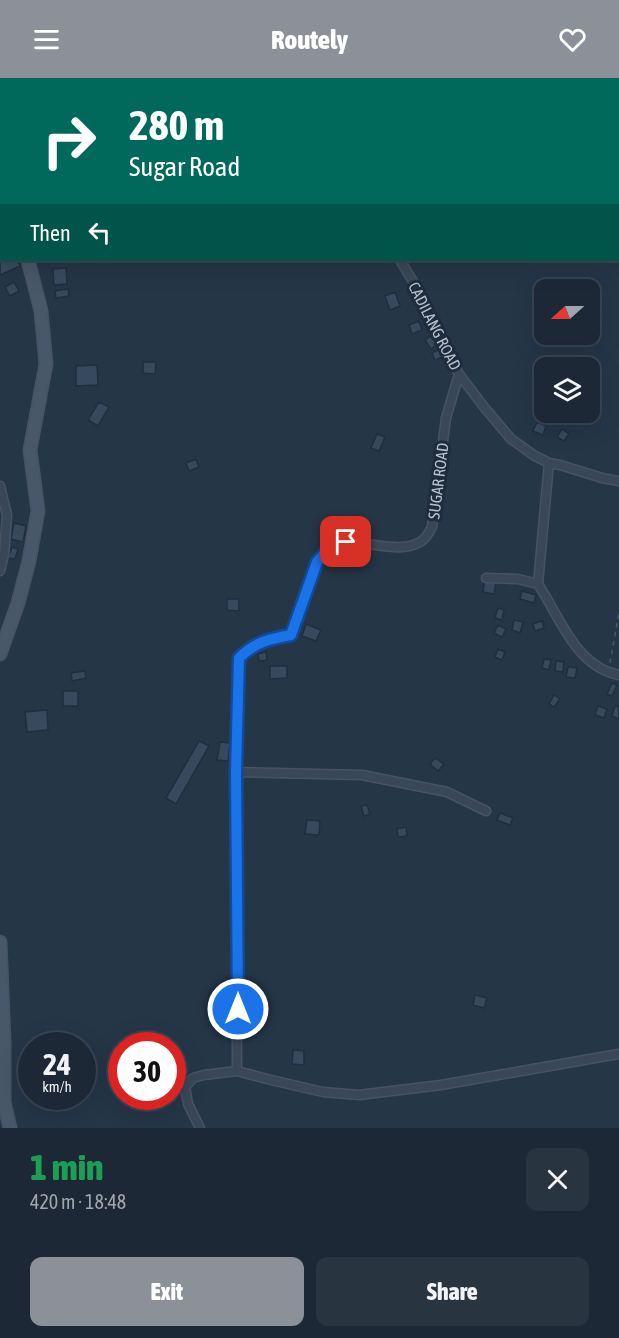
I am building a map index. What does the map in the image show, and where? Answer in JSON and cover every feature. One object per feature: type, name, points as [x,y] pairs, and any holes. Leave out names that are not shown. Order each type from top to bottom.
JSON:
[{"type":"street","points":[[0,654],[18,603],[29,561],[38,511],[30,450],[46,364],[40,311],[28,261]]},
{"type":"street","name":"CADILANG ROAD","points":[[401,261],[459,374],[511,439],[549,463],[619,481]]},
{"type":"street","name":"SUGAR ROAD","points":[[237,1071],[236,772],[239,658],[249,648],[268,640],[291,635],[317,562],[335,544],[346,542],[397,548],[417,544],[426,538],[432,526],[446,418],[459,374]]},
{"type":"street","points":[[549,463],[538,584],[566,634],[583,655],[608,673],[619,675]]},
{"type":"street","points":[[0,486],[7,515],[4,555],[0,571]]},
{"type":"street","points":[[486,578],[519,579],[538,584]]},
{"type":"street","points":[[236,772],[362,775],[447,792],[486,811]]},
{"type":"street","points":[[0,942],[4,1102],[10,1128]]},
{"type":"street","points":[[200,1128],[188,1104],[185,1087],[193,1078],[204,1075],[237,1071],[323,1092],[359,1095],[441,1085],[619,1054]]},
{"type":"path","points":[[608,673],[619,612]]},
{"type":"building","points":[[0,261],[18,261],[20,266],[0,275]]},
{"type":"building","points":[[66,268],[67,284],[54,285],[53,269]]},
{"type":"building","points":[[14,282],[19,291],[10,296],[5,287]]},
{"type":"building","points":[[68,289],[69,296],[56,298],[55,291]]},
{"type":"building","points":[[395,292],[400,306],[390,310],[385,296]]},
{"type":"building","points":[[419,321],[422,330],[412,334],[409,325]]},
{"type":"building","points":[[431,336],[437,344],[431,349],[425,340]]},
{"type":"building","points":[[439,349],[442,357],[435,360],[432,353]]},
{"type":"building","points":[[143,362],[156,362],[155,374],[143,373]]},
{"type":"building","points":[[97,365],[98,385],[76,386],[76,366]]},
{"type":"building","points":[[99,402],[109,407],[98,426],[88,420]]},
{"type":"building","points":[[537,423],[546,426],[543,435],[533,431]]},
{"type":"building","points":[[562,429],[569,434],[564,441],[557,437]]},
{"type":"building","points":[[377,434],[385,437],[379,451],[371,448]]},
{"type":"building","points":[[196,459],[199,467],[189,471],[186,463]]},
{"type":"building","points":[[14,523],[26,526],[23,542],[11,539]]},
{"type":"building","points":[[12,547],[18,549],[15,559],[8,558]]},
{"type":"building","points":[[485,580],[496,582],[494,594],[483,592]]},
{"type":"building","points":[[522,591],[536,595],[534,603],[520,599]]},
{"type":"building","points":[[227,599],[239,599],[239,611],[227,610]]},
{"type":"building","points":[[498,608],[504,610],[502,620],[495,618]]},
{"type":"building","points":[[514,620],[523,622],[520,633],[512,630]]},
{"type":"building","points":[[542,621],[544,628],[535,631],[533,624]]},
{"type":"building","points":[[306,624],[321,630],[316,641],[302,636]]},
{"type":"building","points":[[498,625],[506,629],[502,637],[494,633]]},
{"type":"building","points":[[498,649],[505,652],[502,660],[495,657]]},
{"type":"building","points":[[266,652],[267,660],[259,661],[258,654]]},
{"type":"building","points":[[544,659],[551,660],[549,670],[542,668]]},
{"type":"building","points":[[556,661],[564,662],[563,672],[555,671]]},
{"type":"building","points":[[270,666],[287,666],[287,678],[270,679]]},
{"type":"building","points":[[568,667],[577,668],[575,678],[566,677]]},
{"type":"building","points":[[85,671],[86,678],[72,681],[71,673]]},
{"type":"building","points":[[612,683],[617,685],[612,696],[607,694]]},
{"type":"building","points":[[63,691],[78,691],[78,706],[63,706]]},
{"type":"building","points":[[554,695],[560,699],[554,707],[549,704]]},
{"type":"building","points":[[598,706],[607,709],[604,718],[595,715]]},
{"type":"building","points":[[615,706],[619,707],[619,719],[612,716]]},
{"type":"building","points":[[47,710],[48,730],[27,732],[25,712]]},
{"type":"building","points":[[199,741],[209,746],[176,804],[166,798]]},
{"type":"building","points":[[220,742],[230,743],[228,761],[217,760]]},
{"type":"building","points":[[435,758],[444,764],[438,771],[430,764]]},
{"type":"building","points":[[367,805],[370,814],[364,816],[361,806]]},
{"type":"building","points":[[500,813],[513,818],[510,825],[497,820]]},
{"type":"building","points":[[307,820],[320,821],[319,835],[305,834]]},
{"type":"building","points":[[406,827],[407,836],[398,837],[397,829]]},
{"type":"building","points":[[475,995],[487,998],[484,1008],[473,1005]]},
{"type":"building","points":[[293,1050],[304,1051],[304,1065],[292,1064]]},
{"type":"route","points":[[238,1009],[236,772],[239,658],[249,648],[268,640],[291,635],[317,562],[335,544],[346,542]]}]
